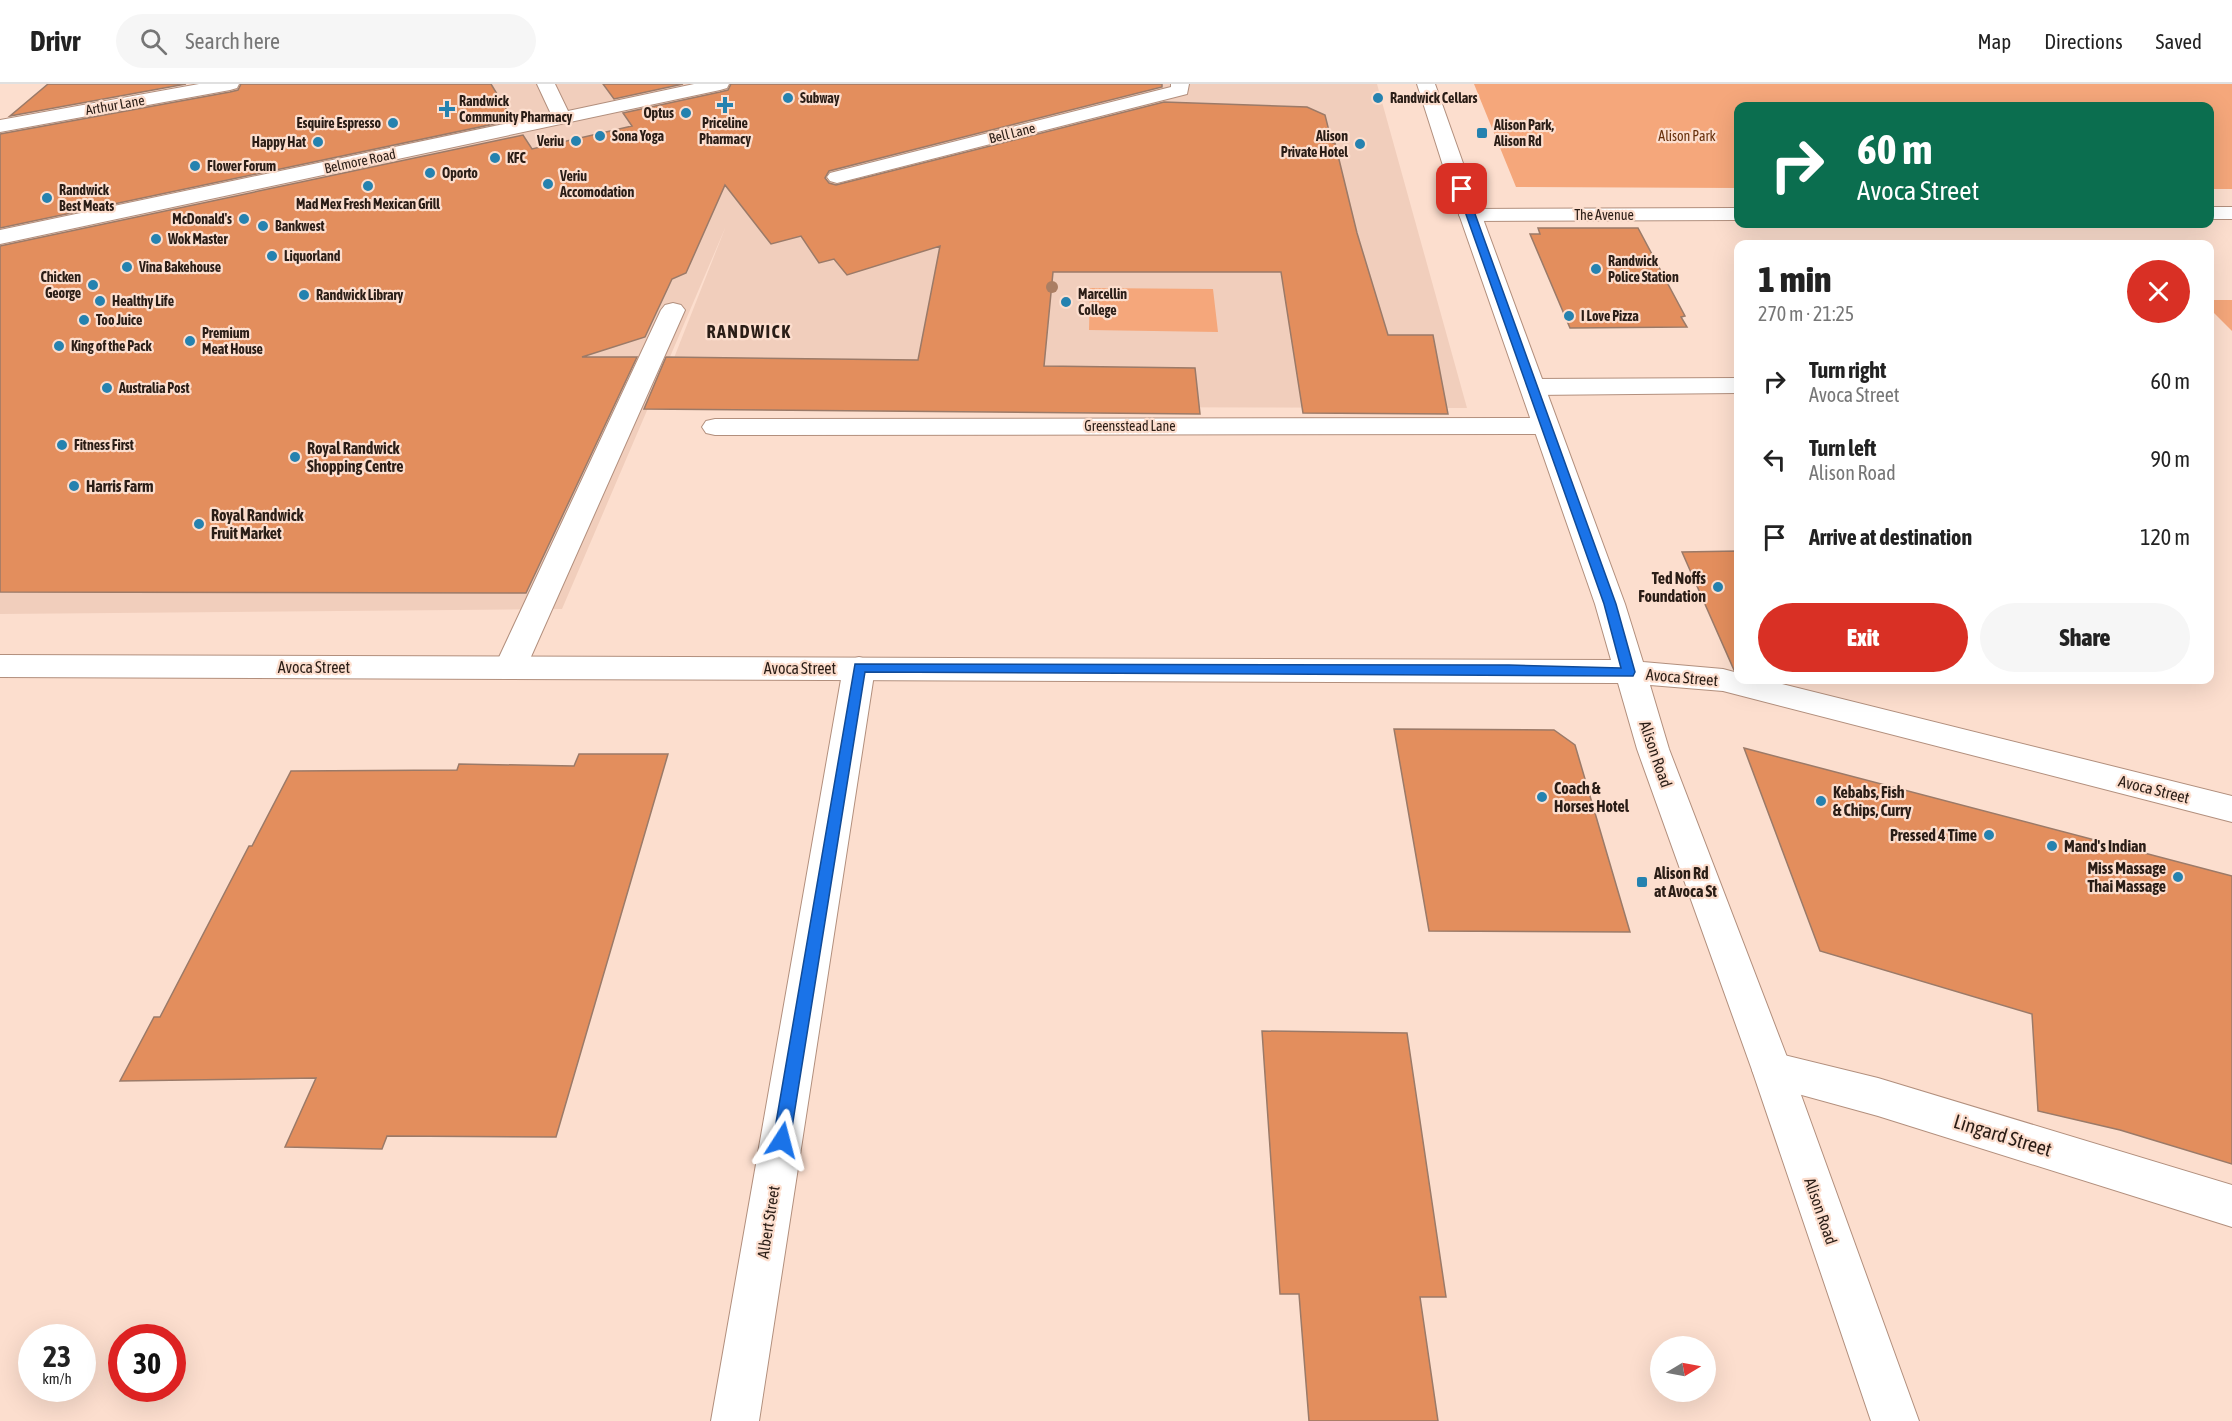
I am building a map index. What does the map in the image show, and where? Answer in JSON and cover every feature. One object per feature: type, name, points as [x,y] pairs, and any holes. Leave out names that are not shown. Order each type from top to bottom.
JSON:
[{"type":"main road","name":"Arthur Lane","points":[[0,126],[230,84]]},
{"type":"main road","points":[[546,84],[562,118]]},
{"type":"main road","name":"Belmore Road","points":[[0,237],[720,84]]},
{"type":"main road","name":"Bell Lane","points":[[837,177],[1180,90],[1180,84]]},
{"type":"main road","name":"Alison Road","points":[[1426,84],[1470,215],[1610,604],[1653,749],[1772,1070],[1895,1421]]},
{"type":"main road","points":[[2214,213],[2232,213]]},
{"type":"main road","name":"The Avenue","points":[[1470,215],[1734,214]]},
{"type":"main road","points":[[510,668],[674,310]]},
{"type":"main road","points":[[1533,387],[1734,386]]},
{"type":"main road","name":"Greensstead Lane","points":[[714,427],[1546,426]]},
{"type":"main road","name":"Avoca Street","points":[[0,666],[1509,669],[1629,672],[1734,683]]},
{"type":"main road","name":"Albert Street","points":[[735,1421],[859,668]]},
{"type":"main road","name":"Avoca Street","points":[[1739,684],[2232,809]]},
{"type":"main road","name":"Lingard Street","points":[[1772,1070],[1878,1097],[2232,1206]]},
{"type":"shaded area","points":[[259,84],[1377,84],[1467,408],[655,406],[726,226],[562,609],[0,614],[0,133]]},
{"type":"green space","name":"Alison Park","points":[[1474,84],[2232,84],[2232,189],[2214,189],[2214,102],[1734,102],[1734,188],[1516,187]]},
{"type":"green space","points":[[1090,288],[1213,289],[1218,332],[1089,330]]},
{"type":"green space","points":[[2214,300],[2232,300],[2232,331],[2214,313]]},
{"type":"building","points":[[48,84],[186,84],[10,116]]},
{"type":"building","points":[[241,84],[491,84],[513,120],[0,228],[0,134],[230,92],[238,90]]},
{"type":"building","points":[[603,84],[683,84],[614,99]]},
{"type":"building","points":[[731,84],[1162,84],[1162,87],[829,171],[825,178],[829,183],[836,185],[1164,102],[1307,107],[1325,115],[1332,143],[1335,143],[1357,233],[1388,335],[1433,335],[1448,414],[1303,413],[1281,272],[1053,272],[1044,366],[1195,368],[1200,414],[644,409],[666,357],[918,360],[940,246],[847,275],[834,259],[819,263],[801,236],[771,244],[725,185],[686,273],[672,279],[645,337],[582,357],[637,357],[526,593],[0,592],[0,246],[523,135],[532,149],[632,126],[623,113],[728,90]]},
{"type":"building","points":[[1538,228],[1638,228],[1685,316],[1681,317],[1687,327],[1570,328],[1530,234],[1540,234]]},
{"type":"building","name":"Ted Noffs Foundation","points":[[1734,551],[1734,670],[1682,552]]},
{"type":"building","points":[[1394,729],[1554,730],[1575,745],[1630,932],[1429,931]]},
{"type":"building","points":[[1744,748],[2232,876],[2232,1164],[2120,1130],[2038,1111],[2032,1014],[1820,951]]},
{"type":"building","points":[[579,754],[668,754],[556,1137],[387,1136],[382,1149],[285,1147],[316,1078],[120,1081],[154,1017],[160,1017],[249,846],[252,846],[291,771],[457,770],[459,764],[574,766]]},
{"type":"building","points":[[1262,1031],[1407,1033],[1446,1297],[1420,1297],[1438,1421],[1309,1421],[1299,1294],[1280,1294]]},
{"type":"place","name":"Subway","points":[[788,98]]},
{"type":"place","name":"Randwick Cellars","points":[[1378,98]]},
{"type":"place","name":"Priceline Pharmacy","points":[[725,105]]},
{"type":"place","name":"Randwick Community Pharmacy","points":[[447,109]]},
{"type":"place","name":"Optus","points":[[686,113]]},
{"type":"place","name":"Esquire Espresso","points":[[393,123]]},
{"type":"place","name":"Alison Park, Alison Rd","points":[[1482,133]]},
{"type":"place","name":"Sona Yoga","points":[[600,136]]},
{"type":"place","name":"Veriu","points":[[576,141]]},
{"type":"place","name":"Happy Hat","points":[[318,142]]},
{"type":"place","name":"Alison Private Hotel","points":[[1360,144]]},
{"type":"place","name":"KFC","points":[[495,158]]},
{"type":"place","name":"Flower Forum","points":[[195,166]]},
{"type":"place","name":"Oporto","points":[[430,173]]},
{"type":"place","name":"Veriu Accomodation","points":[[548,184]]},
{"type":"place","name":"Mad Mex Fresh Mexican Grill","points":[[368,186]]},
{"type":"place","name":"Randwick Best Meats","points":[[47,198]]},
{"type":"place","name":"McDonald's","points":[[244,219]]},
{"type":"place","name":"Bankwest","points":[[263,226]]},
{"type":"place","name":"Wok Master","points":[[156,239]]},
{"type":"place","name":"Liquorland","points":[[272,256]]},
{"type":"place","name":"Vina Bakehouse","points":[[127,267]]},
{"type":"place","name":"Randwick Police Station","points":[[1596,269]]},
{"type":"place","name":"Chicken George","points":[[93,285]]},
{"type":"place","name":"Randwick Library","points":[[304,295]]},
{"type":"place","name":"Healthy Life","points":[[100,301]]},
{"type":"place","name":"Marcellin College","points":[[1066,302]]},
{"type":"place","name":"I Love Pizza","points":[[1569,316]]},
{"type":"place","name":"Too Juice","points":[[84,320]]},
{"type":"place","name":"Premium Meat House","points":[[190,341]]},
{"type":"place","name":"King of the Pack","points":[[59,346]]},
{"type":"place","name":"Australia Post","points":[[107,388]]},
{"type":"place","name":"Fitness First","points":[[62,445]]},
{"type":"place","name":"Royal Randwick Shopping Centre","points":[[295,457]]},
{"type":"place","name":"Harris Farm","points":[[74,486]]},
{"type":"place","name":"Royal Randwick Fruit Market","points":[[199,524]]},
{"type":"place","name":"Ted Noffs Foundation","points":[[1718,587]]},
{"type":"place","name":"Coach & Horses Hotel","points":[[1542,797]]},
{"type":"place","name":"Kebabs, Fish & Chips, Curry","points":[[1821,801]]},
{"type":"place","name":"Pressed 4 Time","points":[[1989,835]]},
{"type":"place","name":"Mand's Indian","points":[[2052,846]]},
{"type":"place","name":"Miss Massage Thai Massage","points":[[2178,877]]},
{"type":"place","name":"Alison Rd at Avoca St","points":[[1642,882]]},
{"type":"district","name":"RANDWICK","points":[[749,331]]},
{"type":"route","points":[[782,1140],[859,668],[1509,669],[1629,672],[1610,604],[1462,189]]}]
